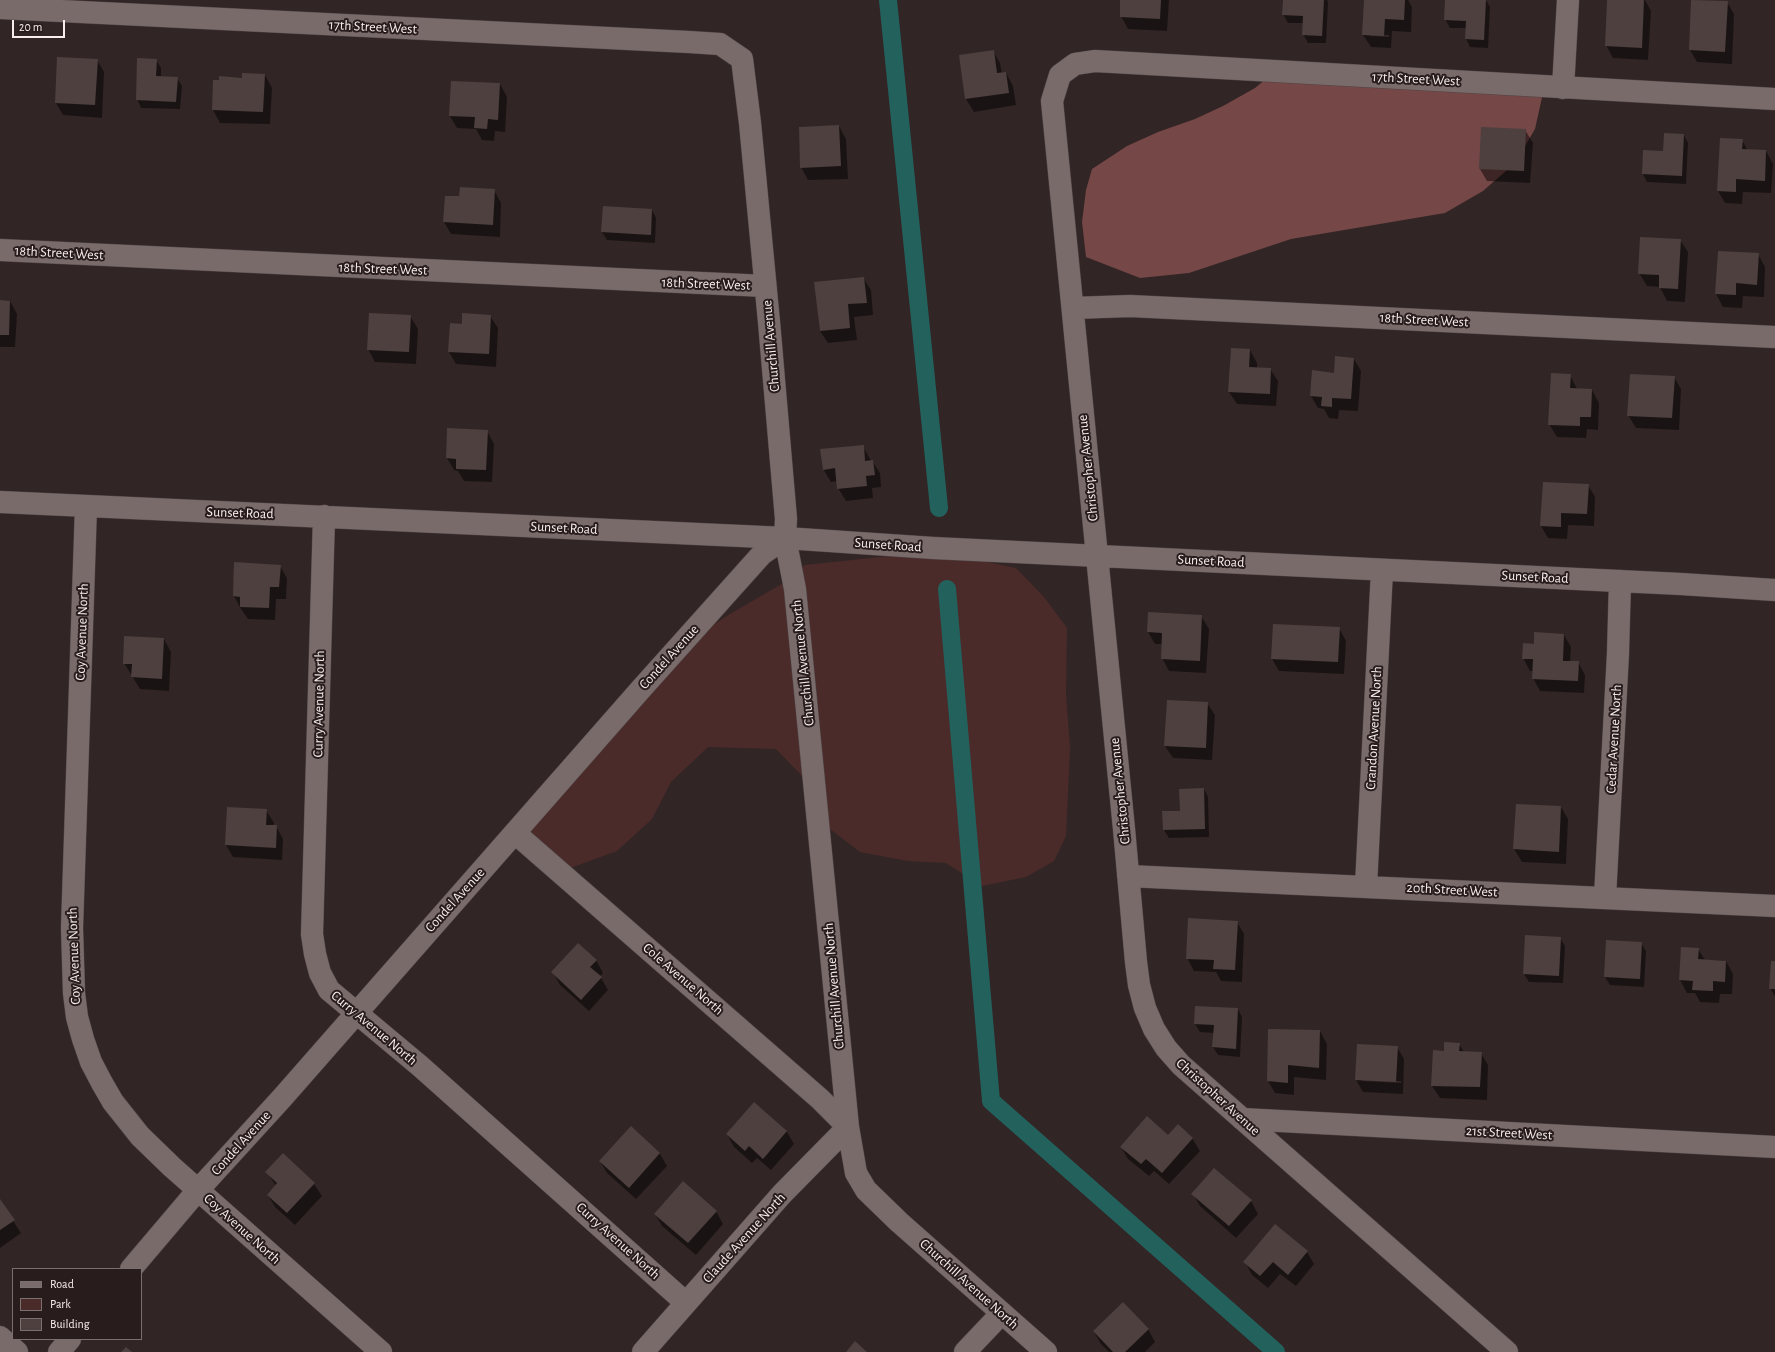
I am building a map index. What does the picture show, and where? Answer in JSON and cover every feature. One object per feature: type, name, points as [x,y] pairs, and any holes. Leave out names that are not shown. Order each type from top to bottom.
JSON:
[{"type":"street","points":[[1563,88],[1568,0]]},
{"type":"street","name":"17th Street West","points":[[0,8],[697,42],[720,44],[742,59]]},
{"type":"street","name":"Churchill Avenue","points":[[742,59],[750,123],[765,286],[786,520],[785,538]]},
{"type":"street","name":"17th Street West","points":[[1060,75],[1076,64],[1095,60],[1775,99]]},
{"type":"street","name":"Christopher Avenue","points":[[1060,75],[1052,101],[1139,984],[1145,1008],[1154,1029],[1166,1048],[1181,1065],[1507,1352]]},
{"type":"street","name":"18th Street West","points":[[0,250],[765,286]]},
{"type":"street","name":"18th Street West","points":[[1073,308],[1096,306],[1137,306],[1775,337]]},
{"type":"street","name":"Sunset Road","points":[[0,502],[785,538],[920,547],[1620,581],[1775,590]]},
{"type":"street","name":"Coy Avenue North","points":[[86,506],[72,928],[74,993],[77,1016],[91,1062],[113,1102],[140,1136],[172,1168],[381,1352]]},
{"type":"street","name":"Curry Avenue North","points":[[324,516],[312,934],[320,973],[329,990],[420,1066],[686,1303]]},
{"type":"street","name":"Condel Avenue","points":[[132,1268],[198,1190],[357,1013],[641,689],[762,554],[785,538]]},
{"type":"street","name":"Churchill Avenue North","points":[[785,538],[791,560],[795,589],[848,1127],[856,1173],[866,1190],[899,1222],[1001,1314],[1046,1352]]},
{"type":"street","name":"Crandon Avenue North","points":[[1366,886],[1382,570]]},
{"type":"street","name":"Cedar Avenue North","points":[[1605,897],[1618,653],[1620,581]]},
{"type":"street","name":"Cole Avenue North","points":[[516,833],[820,1099],[848,1127]]},
{"type":"street","name":"20th Street West","points":[[1128,876],[1775,906]]},
{"type":"street","name":"21st Street West","points":[[1242,1119],[1775,1147]]},
{"type":"street","name":"Claude Avenue North","points":[[643,1352],[782,1194],[848,1127]]},
{"type":"street","points":[[965,1352],[1001,1314]]},
{"type":"street","points":[[0,1337],[17,1352]]},
{"type":"street","points":[[59,1352],[69,1340]]},
{"type":"green space","points":[[919,553],[954,555],[1016,568],[1044,597],[1067,628],[1066,694],[1070,748],[1066,836],[1054,861],[1026,877],[982,886],[946,863],[908,861],[860,852],[826,826],[804,778],[776,749],[708,747],[671,782],[652,819],[617,851],[570,868],[523,833],[528,800],[552,773],[579,752],[679,648],[730,614],[780,585],[805,565]]},
{"type":"shaded area","points":[[1266,79],[1543,93],[1535,129],[1515,163],[1483,191],[1445,213],[1291,239],[1189,273],[1140,278],[1086,257],[1082,222],[1086,190],[1092,169],[1127,146],[1158,132],[1195,119],[1223,106],[1255,88]]},
{"type":"building","points":[[1120,0],[1161,0],[1160,19],[1120,17]]},
{"type":"building","points":[[1283,0],[1324,0],[1322,36],[1302,35],[1303,16],[1282,15]]},
{"type":"building","points":[[1364,0],[1405,0],[1404,20],[1385,19],[1384,36],[1362,35]]},
{"type":"building","points":[[1445,0],[1486,0],[1484,40],[1465,39],[1466,21],[1444,20]]},
{"type":"building","points":[[1607,0],[1644,0],[1642,48],[1605,46]]},
{"type":"building","points":[[1691,0],[1728,1],[1725,52],[1689,50]]},
{"type":"building","points":[[994,50],[997,73],[1006,72],[1009,93],[965,99],[959,55]]},
{"type":"building","points":[[57,57],[98,59],[95,105],[55,103]]},
{"type":"building","points":[[137,58],[157,59],[156,76],[178,77],[176,102],[136,100]]},
{"type":"building","points":[[242,73],[265,74],[263,112],[212,110],[213,80],[219,80],[219,76],[242,78]]},
{"type":"building","points":[[451,81],[500,83],[498,120],[488,119],[487,129],[474,128],[475,117],[449,116]]},
{"type":"building","points":[[839,125],[841,166],[800,168],[799,127]]},
{"type":"building","points":[[1481,127],[1526,129],[1524,171],[1479,169]]},
{"type":"building","points":[[1664,133],[1684,134],[1682,176],[1642,174],[1643,150],[1663,151]]},
{"type":"building","points":[[1720,138],[1743,139],[1742,149],[1766,150],[1765,181],[1736,179],[1736,192],[1717,191]]},
{"type":"building","points":[[460,187],[495,189],[493,225],[443,222],[445,196],[459,196]]},
{"type":"building","points":[[603,206],[652,209],[651,235],[601,232]]},
{"type":"building","points":[[1640,237],[1681,239],[1678,289],[1659,288],[1659,275],[1638,274]]},
{"type":"building","points":[[1718,251],[1759,253],[1757,285],[1736,283],[1736,295],[1715,294]]},
{"type":"building","points":[[864,277],[867,303],[848,304],[850,328],[820,331],[814,282]]},
{"type":"building","points":[[0,300],[10,301],[9,335],[0,335]]},
{"type":"building","points":[[369,313],[411,315],[409,352],[367,350]]},
{"type":"building","points":[[462,313],[491,315],[489,354],[448,352],[450,323],[462,324]]},
{"type":"building","points":[[1231,348],[1250,349],[1249,367],[1271,368],[1270,394],[1228,392]]},
{"type":"building","points":[[1335,356],[1354,358],[1351,399],[1332,398],[1332,407],[1321,406],[1322,397],[1310,396],[1312,370],[1334,373]]},
{"type":"building","points":[[1551,373],[1571,374],[1570,388],[1592,389],[1591,417],[1580,417],[1580,426],[1548,425]]},
{"type":"building","points":[[1630,374],[1675,376],[1672,418],[1627,416]]},
{"type":"building","points":[[447,428],[488,430],[486,470],[456,469],[456,459],[446,458]]},
{"type":"building","points":[[864,445],[865,461],[873,460],[875,475],[866,476],[867,486],[837,489],[835,468],[823,470],[820,449]]},
{"type":"building","points":[[1543,482],[1589,484],[1587,514],[1561,513],[1561,527],[1540,526]]},
{"type":"building","points":[[234,562],[281,565],[279,587],[270,587],[269,608],[240,607],[240,597],[233,596]]},
{"type":"building","points":[[1148,612],[1202,615],[1200,661],[1161,659],[1162,633],[1147,632]]},
{"type":"building","points":[[1273,624],[1340,627],[1338,662],[1271,659]]},
{"type":"building","points":[[1534,632],[1564,634],[1563,661],[1579,661],[1578,681],[1532,679],[1533,659],[1522,659],[1523,643],[1534,644]]},
{"type":"building","points":[[124,636],[164,638],[162,679],[131,677],[132,664],[123,664]]},
{"type":"building","points":[[1167,700],[1208,702],[1206,748],[1164,746]]},
{"type":"building","points":[[1204,788],[1205,829],[1163,830],[1162,811],[1180,811],[1179,789]]},
{"type":"building","points":[[1516,804],[1561,806],[1559,852],[1513,849]]},
{"type":"building","points":[[227,807],[267,809],[266,825],[277,825],[276,848],[225,845]]},
{"type":"building","points":[[1188,918],[1238,921],[1235,970],[1213,969],[1214,960],[1186,959]]},
{"type":"building","points":[[1525,935],[1561,937],[1559,976],[1523,974]]},
{"type":"building","points":[[1606,940],[1642,942],[1640,979],[1604,977]]},
{"type":"building","points":[[578,943],[597,960],[590,967],[602,977],[581,1000],[551,972]]},
{"type":"building","points":[[1681,947],[1699,948],[1698,959],[1726,961],[1725,982],[1713,981],[1713,991],[1692,990],[1693,981],[1679,980]]},
{"type":"building","points":[[1771,961],[1775,961],[1775,989],[1769,989]]},
{"type":"building","points":[[1195,1006],[1238,1008],[1236,1049],[1212,1047],[1214,1025],[1194,1024]]},
{"type":"building","points":[[1268,1029],[1320,1030],[1319,1068],[1288,1065],[1288,1083],[1267,1081]]},
{"type":"building","points":[[1444,1042],[1460,1043],[1459,1051],[1482,1052],[1480,1087],[1431,1086],[1433,1050],[1444,1051]]},
{"type":"building","points":[[1357,1044],[1398,1046],[1396,1082],[1355,1080]]},
{"type":"building","points":[[754,1102],[787,1131],[763,1159],[749,1146],[745,1151],[726,1134]]},
{"type":"building","points":[[1147,1116],[1168,1135],[1178,1124],[1193,1138],[1162,1173],[1146,1159],[1141,1164],[1120,1147]]},
{"type":"building","points":[[631,1126],[660,1153],[629,1188],[599,1161]]},
{"type":"building","points":[[283,1153],[315,1183],[287,1213],[267,1195],[277,1183],[265,1172]]},
{"type":"building","points":[[1214,1168],[1252,1200],[1229,1226],[1191,1194]]},
{"type":"building","points":[[683,1181],[717,1211],[688,1243],[654,1214]]},
{"type":"building","points":[[0,1199],[15,1220],[0,1230]]},
{"type":"building","points":[[1275,1224],[1308,1251],[1288,1275],[1273,1262],[1260,1276],[1243,1262]]},
{"type":"building","points":[[1123,1302],[1149,1329],[1125,1352],[1113,1352],[1093,1331]]},
{"type":"building","points":[[855,1341],[867,1352],[846,1352]]},
{"type":"building","points":[[126,1347],[132,1352],[121,1352]]},
{"type":"waterway","points":[[888,0],[939,508]]},
{"type":"waterway","points":[[947,589],[991,1101],[1276,1352]]}]
